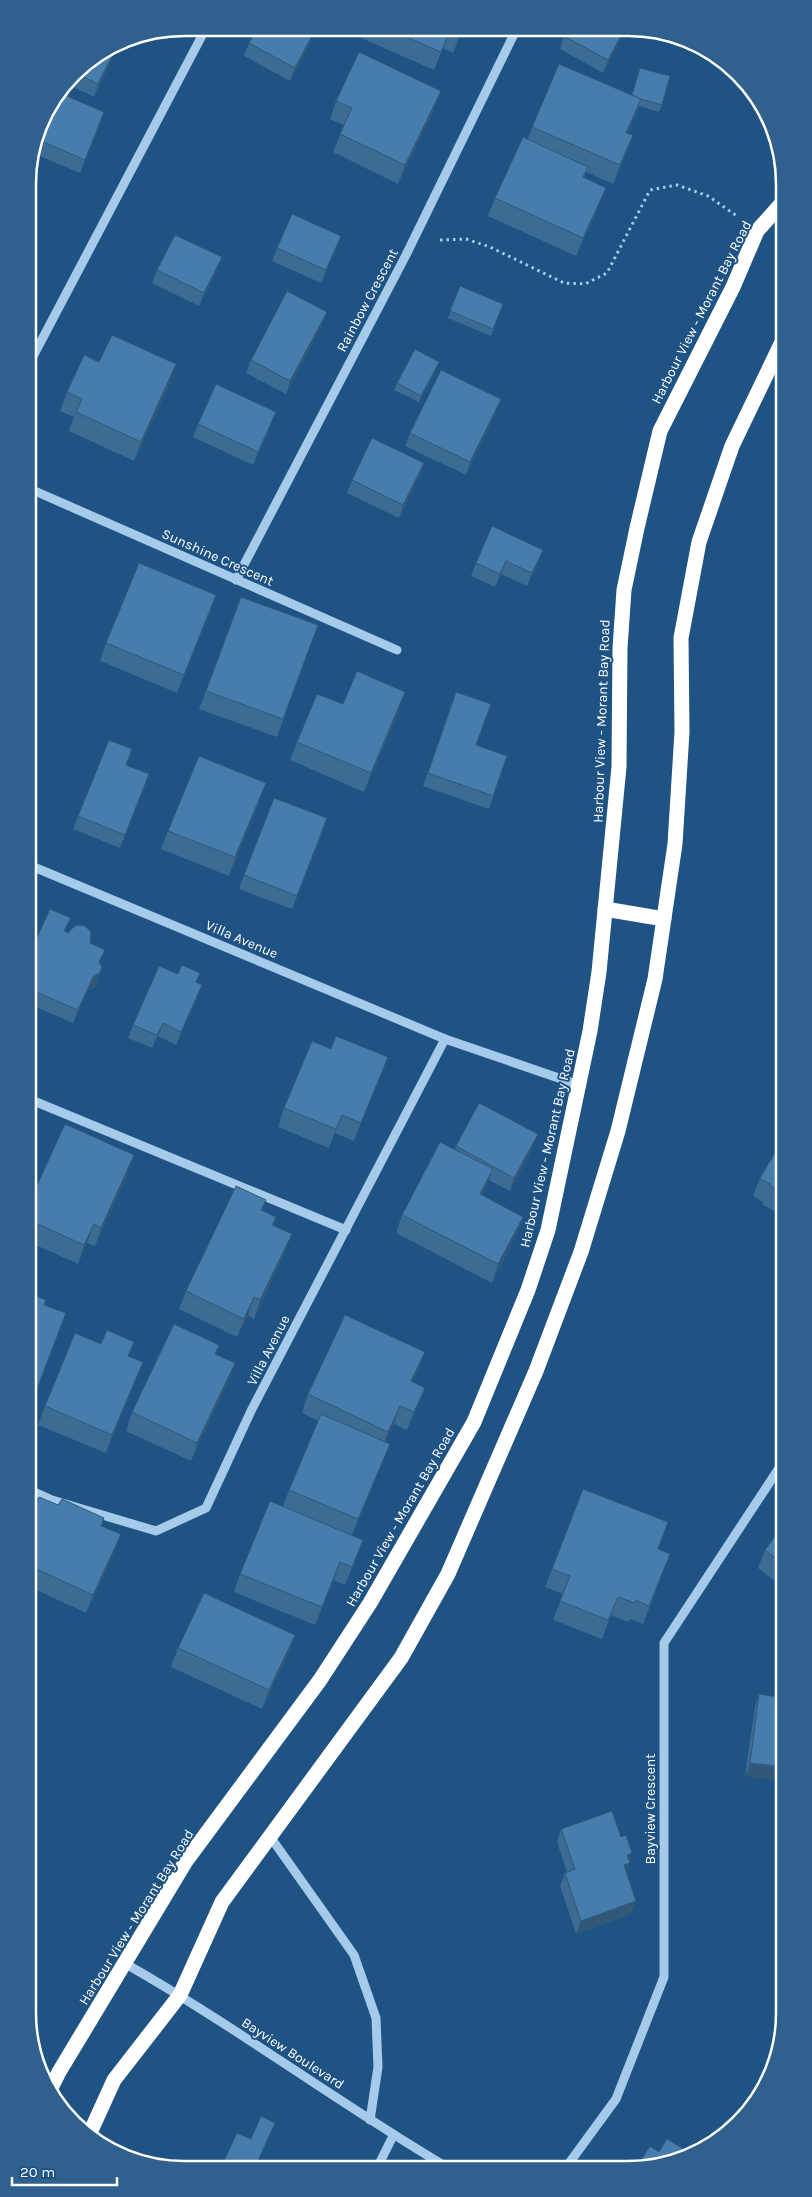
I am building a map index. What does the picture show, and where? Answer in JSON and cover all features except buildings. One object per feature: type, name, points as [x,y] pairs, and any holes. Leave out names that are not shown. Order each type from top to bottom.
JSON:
[{"type":"highway","name":"Harbour View - Morant Bay Road","points":[[54,2082],[186,1862],[320,1680],[370,1603],[474,1422],[528,1290],[548,1230],[579,1085],[599,972],[619,766],[620,648],[624,590],[637,528],[660,431],[734,287],[757,231],[776,210]]},
{"type":"highway","points":[[92,2128],[114,2080],[180,1995],[222,1902],[269,1835],[322,1767],[401,1658],[448,1574],[536,1371],[581,1252],[618,1131],[655,979],[675,844],[682,732],[681,638],[699,542],[732,446],[776,355]]},
{"type":"highway","points":[[605,909],[664,919]]},
{"type":"street","name":"Rainbow Crescent","points":[[236,580],[406,255],[513,36]]},
{"type":"street","points":[[37,349],[201,37]]},
{"type":"street","name":"Sunshine Crescent","points":[[37,492],[397,650]]},
{"type":"street","name":"Villa Avenue","points":[[37,867],[445,1039],[579,1085]]},
{"type":"street","name":"Villa Avenue","points":[[36,1493],[52,1500],[156,1531],[206,1508],[252,1409],[445,1039]]},
{"type":"street","points":[[36,1102],[346,1230]]},
{"type":"street","name":"Bayview Crescent","points":[[571,2161],[616,2099],[664,1977],[664,1643],[775,1474]]},
{"type":"street","points":[[269,1835],[354,1955],[376,2018],[378,2067],[370,2120]]},
{"type":"street","name":"Bayview Boulevard","points":[[126,1964],[180,1995],[393,2136],[436,2161]]},
{"type":"street","points":[[380,2161],[393,2136]]},
{"type":"path","points":[[406,255],[411,256],[436,240],[466,238],[490,247],[564,283],[585,284],[606,273],[650,190],[677,185],[708,196],[757,231]]}]
